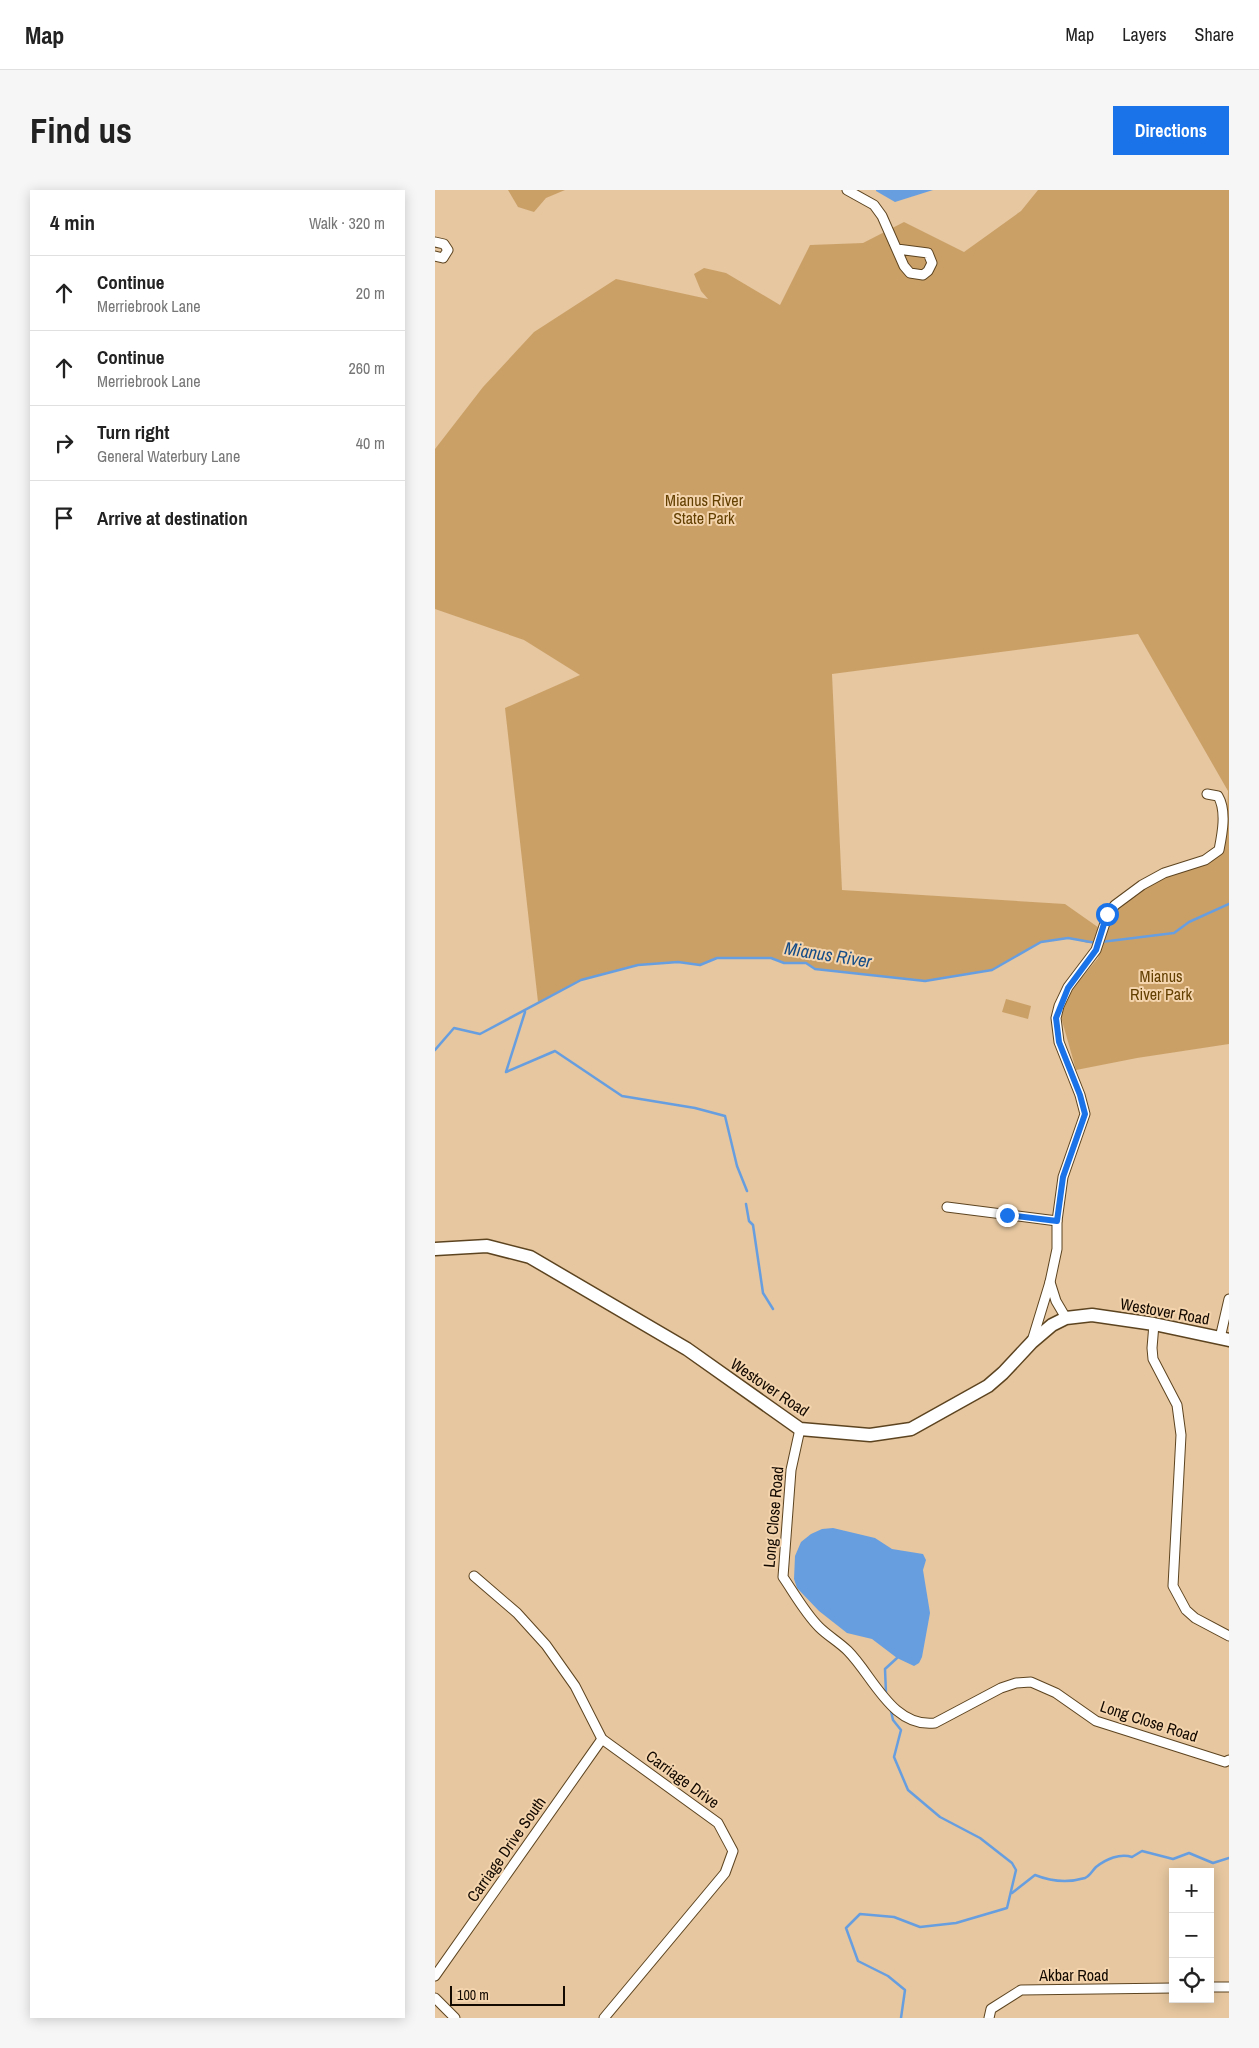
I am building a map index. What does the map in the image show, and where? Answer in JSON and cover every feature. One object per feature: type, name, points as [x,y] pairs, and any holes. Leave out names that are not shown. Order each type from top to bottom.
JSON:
[{"type":"street","points":[[847,190],[874,205],[897,249]]},
{"type":"street","points":[[435,242],[444,244],[448,250],[443,258],[435,256]]},
{"type":"street","points":[[1032,1342],[1050,1282],[1057,1249],[1057,1221],[1063,1177],[1085,1114],[1080,1095],[1059,1042],[1056,1018],[1068,988],[1096,950],[1107,914],[1131,891],[1164,873],[1205,860],[1219,850],[1222,834],[1222,805],[1218,796],[1207,794]]},
{"type":"street","points":[[947,1207],[1057,1221]]},
{"type":"street","name":"Westover Road","points":[[435,1249],[487,1246],[530,1257],[687,1349],[800,1429],[870,1436],[911,1429],[988,1386],[1003,1374],[1032,1342],[1052,1325],[1066,1318],[1092,1315],[1154,1324],[1225,1339]]},
{"type":"street","points":[[1050,1282],[1056,1301],[1066,1318]]},
{"type":"street","points":[[1225,1339],[1229,1299]]},
{"type":"street","points":[[1154,1324],[1151,1348],[1153,1359],[1177,1405],[1181,1436],[1173,1586],[1182,1603],[1195,1618],[1229,1636]]},
{"type":"street","name":"Long Close Road","points":[[800,1429],[791,1470],[783,1577],[819,1626],[848,1651],[895,1709],[906,1717],[925,1724],[935,1724],[1001,1688],[1016,1683],[1031,1682],[1057,1693],[1096,1722],[1225,1762],[1229,1760]]},
{"type":"street","name":"Carriage Drive","points":[[474,1576],[517,1613],[546,1645],[575,1686],[602,1738],[718,1823],[733,1850],[725,1873],[604,2018]]},
{"type":"street","name":"Carriage Drive South","points":[[435,1976],[602,1738]]},
{"type":"street","points":[[1214,1987],[1229,1986]]},
{"type":"street","name":"Akbar Road","points":[[989,2018],[991,2009],[1021,1990],[1169,1988]]},
{"type":"street","points":[[435,1998],[455,2018]]},
{"type":"green space","points":[[508,190],[565,190],[546,198],[534,212],[518,207]]},
{"type":"green space","name":"Mianus River State Park","points":[[1038,190],[1229,190],[1229,1044],[1137,1058],[1076,1070],[1061,1017],[1064,999],[1098,958],[1102,943],[1088,943],[1068,938],[1041,942],[992,970],[925,981],[815,969],[806,963],[784,963],[771,958],[717,958],[700,965],[678,962],[638,965],[581,980],[538,1002],[505,708],[580,675],[524,640],[435,609],[435,449],[483,387],[534,332],[616,279],[708,299],[701,291],[694,274],[704,268],[726,273],[780,305],[810,245],[863,243],[904,222],[964,252],[1021,211]],"holes":[[[1138,634],[1228,791],[1226,833],[1221,853],[1146,885],[1121,904],[1102,930],[1065,904],[842,890],[832,674]]]},
{"type":"green space","points":[[1006,999],[1031,1006],[1028,1019],[1002,1012]]},
{"type":"water","points":[[876,190],[933,190],[895,202],[876,191]]},
{"type":"water","points":[[833,1528],[875,1538],[892,1549],[923,1554],[926,1560],[923,1570],[930,1613],[922,1657],[919,1663],[914,1666],[897,1658],[872,1639],[847,1633],[819,1611],[797,1588],[794,1579],[795,1556],[801,1542],[811,1534],[822,1529]]},
{"type":"waterway","name":"Mianus River","points":[[1101,942],[1174,933],[1189,922],[1229,904]]},
{"type":"waterway","name":"Mianus River","points":[[435,1050],[454,1028],[480,1034],[581,980],[638,965],[678,962],[700,965],[717,958],[771,958],[784,963],[806,963],[815,969],[925,981],[992,970],[1041,942],[1068,938],[1096,943]]},
{"type":"waterway","points":[[525,1012],[506,1072],[555,1051],[622,1096],[695,1108],[725,1116],[737,1166],[747,1191]]},
{"type":"waterway","points":[[746,1204],[749,1221],[753,1225],[763,1293],[773,1309]]},
{"type":"waterway","points":[[886,1694],[885,1669],[897,1658]]},
{"type":"waterway","points":[[891,1711],[893,1720],[901,1730],[894,1757],[908,1790],[940,1817],[980,1838],[1012,1863],[1016,1870],[1007,1908],[956,1923],[920,1927],[894,1917],[860,1914],[846,1928],[858,1961],[888,1976],[905,1990],[901,2018]]},
{"type":"waterway","points":[[1012,1893],[1035,1875],[1059,1881],[1079,1880],[1090,1875],[1096,1867],[1109,1859],[1118,1856],[1132,1857],[1142,1851],[1173,1859],[1189,1853],[1213,1863],[1229,1858]]},
{"type":"route","points":[[1007,1215],[1057,1221],[1063,1177],[1085,1114],[1080,1095],[1059,1042],[1056,1018],[1059,1006],[1068,988],[1096,950],[1107,914]]},
{"type":"park label","name":"Mianus River Park","points":[[1161,985]]}]
